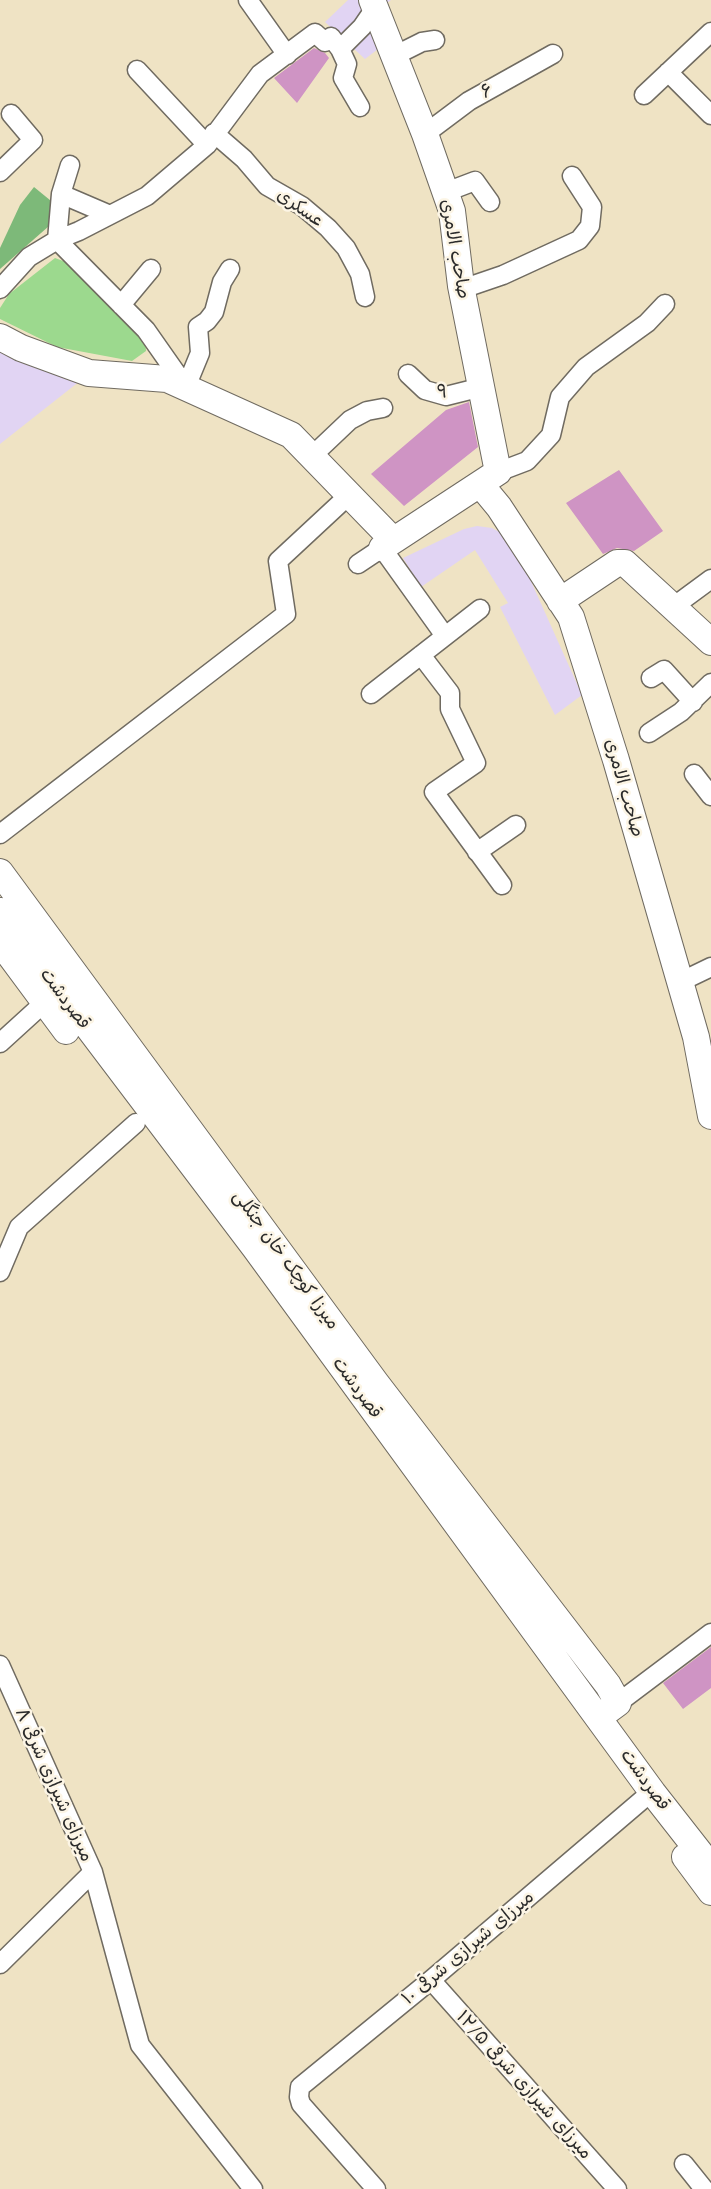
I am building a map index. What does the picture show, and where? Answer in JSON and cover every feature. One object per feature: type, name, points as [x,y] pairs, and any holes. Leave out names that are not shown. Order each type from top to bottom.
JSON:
[{"type":"main road","name":"صاحب الامری","points":[[374,4],[425,134],[452,211],[462,289],[482,387],[489,478],[499,507],[571,617],[616,760],[680,982],[706,1055],[711,1116]]},
{"type":"main road","points":[[0,337],[21,348],[90,373],[167,379],[291,435],[348,496],[387,544],[489,478]]},
{"type":"main road","points":[[560,601],[617,563],[625,563],[711,642]]},
{"type":"main road","name":"میرزا کوچک خان جنگلی","points":[[0,872],[262,1243]]},
{"type":"main road","name":"قصردشت","points":[[0,912],[52,997],[136,1123],[241,1258],[711,1892]]},
{"type":"main road","name":"قصردشت","points":[[0,942],[52,997],[262,1243],[609,1710],[653,1793],[711,1867]]},
{"type":"street","points":[[248,0],[287,55]]},
{"type":"street","points":[[340,49],[362,27],[374,4]]},
{"type":"street","points":[[644,95],[711,32]]},
{"type":"street","points":[[0,289],[29,257],[57,240],[147,196],[210,139],[260,74],[315,33],[325,42],[331,37],[340,49],[347,64],[343,78],[360,107]]},
{"type":"street","points":[[394,56],[422,42],[435,40]]},
{"type":"street","name":"۶","points":[[425,134],[469,102],[553,54]]},
{"type":"street","name":"عسکری","points":[[137,70],[210,139],[244,159],[267,186],[302,206],[328,228],[346,248],[356,265],[365,297]]},
{"type":"street","points":[[668,72],[711,115]]},
{"type":"street","points":[[0,172],[33,140],[10,114]]},
{"type":"street","points":[[70,165],[61,194],[57,240],[146,330],[186,387]]},
{"type":"street","points":[[462,289],[503,275],[579,240],[590,226],[592,207],[572,176]]},
{"type":"street","points":[[446,192],[475,181],[490,202]]},
{"type":"street","points":[[61,194],[110,215]]},
{"type":"street","points":[[121,305],[151,269]]},
{"type":"street","points":[[186,387],[200,353],[198,327],[214,312],[222,282],[230,269]]},
{"type":"street","points":[[489,478],[527,461],[551,435],[560,397],[586,367],[647,323],[665,304]]},
{"type":"street","name":"۹","points":[[408,374],[424,390],[446,396],[482,387]]},
{"type":"street","points":[[311,456],[350,420],[367,411],[383,408]]},
{"type":"street","points":[[0,834],[286,614],[278,561],[348,496]]},
{"type":"street","points":[[358,564],[387,544],[446,636]]},
{"type":"street","points":[[673,608],[711,579]]},
{"type":"street","points":[[371,693],[480,609]]},
{"type":"street","points":[[421,655],[450,693],[450,709],[476,763],[434,792],[502,885]]},
{"type":"street","points":[[651,678],[664,670],[693,702]]},
{"type":"street","points":[[649,733],[672,719],[711,683]]},
{"type":"street","points":[[694,774],[711,795]]},
{"type":"street","points":[[477,852],[516,825]]},
{"type":"street","points":[[680,982],[711,968]]},
{"type":"street","points":[[0,1043],[52,997]]},
{"type":"street","points":[[0,1272],[19,1227],[136,1123]]},
{"type":"street","points":[[609,1710],[711,1633]]},
{"type":"street","name":"۸ میرزای شیرازی شرقی","points":[[0,1665],[93,1872],[140,2045],[253,2189]]},
{"type":"street","name":"۱۰ میرزای شیرازی شرقی","points":[[376,2189],[301,2104],[300,2087],[431,1980],[642,1800]]},
{"type":"street","points":[[0,1964],[93,1872]]},
{"type":"street","name":"۱۲/۵ میرزای شیرازی شرقی","points":[[431,1980],[618,2189]]},
{"type":"street","points":[[684,2164],[704,2189]]},
{"type":"shaded area","points":[[348,0],[391,0],[387,3],[379,23],[386,43],[365,59],[325,22]]},
{"type":"shaded area","points":[[0,349],[85,377],[0,444]]},
{"type":"shaded area","points":[[477,526],[492,528],[507,536],[521,559],[582,695],[555,715],[500,607],[508,603],[475,550],[421,587],[403,558],[464,529]]},
{"type":"green space","points":[[34,187],[56,205],[57,219],[0,269],[0,248],[20,205]]},
{"type":"green space","points":[[55,258],[74,265],[145,337],[146,351],[132,361],[57,347],[0,319],[0,308],[9,294]]},
{"type":"building","points":[[314,48],[325,53],[329,58],[297,103],[274,78]]},
{"type":"building","points":[[469,402],[478,447],[404,506],[371,474],[446,410]]},
{"type":"building","points":[[619,470],[663,531],[634,551],[617,548],[603,554],[566,503]]},
{"type":"building","points":[[711,1647],[711,1688],[683,1709],[663,1683]]}]
